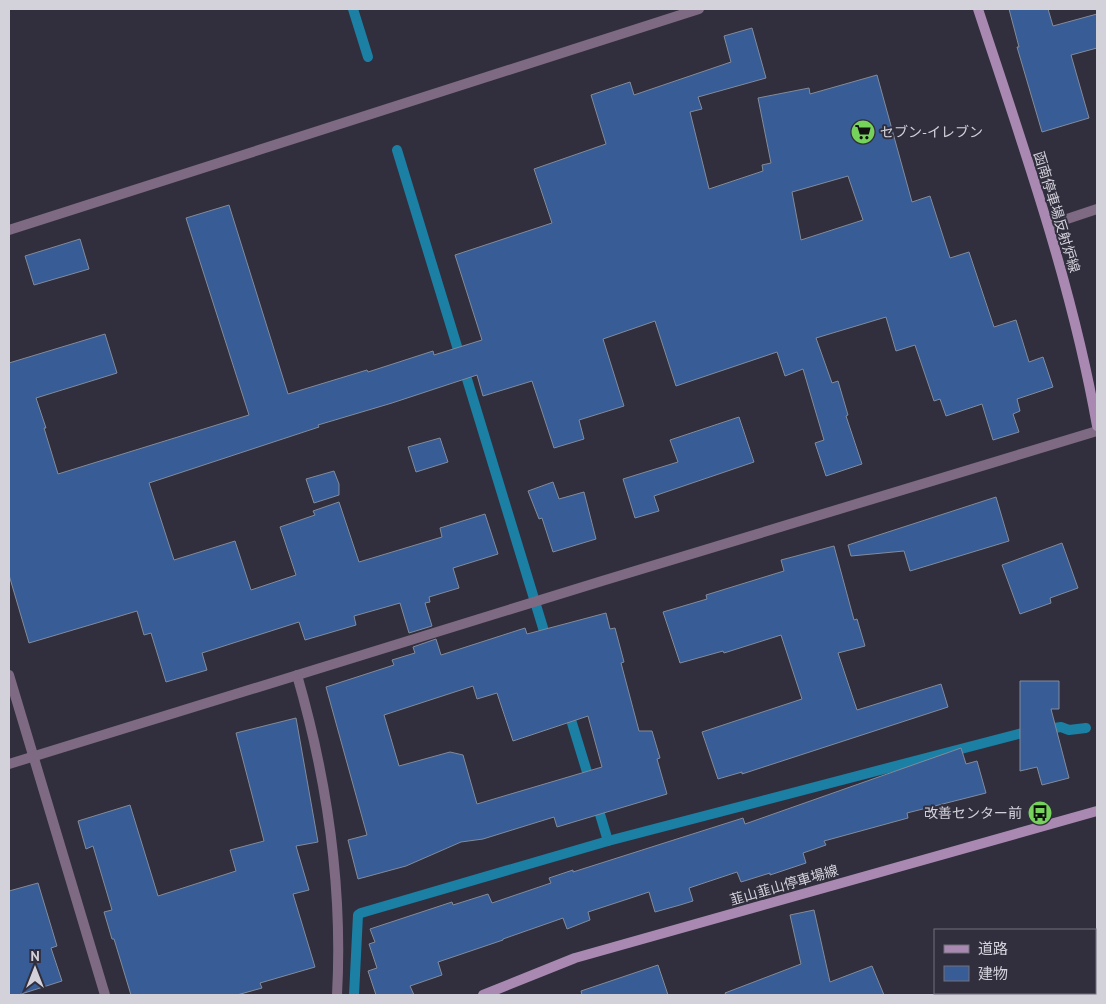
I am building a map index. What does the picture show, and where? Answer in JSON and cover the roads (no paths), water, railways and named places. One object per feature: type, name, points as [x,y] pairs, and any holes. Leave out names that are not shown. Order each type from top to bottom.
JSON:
[{"type":"main road","name":"函南停車場反射炉線","points":[[978,9],[1049,226],[1088,374],[1097,426]]},
{"type":"main road","name":"韮山韮山停車場線","points":[[483,995],[575,958],[1097,811]]},
{"type":"street","points":[[9,230],[699,9]]},
{"type":"street","points":[[1049,226],[1097,209]]},
{"type":"street","points":[[9,764],[1097,431]]},
{"type":"street","points":[[9,675],[105,995]]},
{"type":"street","points":[[296,675],[317,750],[333,848],[338,915],[339,963],[337,995]]},
{"type":"waterway","points":[[353,9],[368,57]]},
{"type":"waterway","points":[[397,150],[547,641]]},
{"type":"waterway","points":[[568,710],[591,785]]},
{"type":"waterway","points":[[354,995],[358,915],[361,913],[608,841],[1022,733],[1061,727],[1069,730],[1086,728]]},
{"type":"waterway","points":[[596,801],[608,841]]},
{"type":"place","name":"セブン-イレブン","points":[[863,132]]},
{"type":"place","name":"改善センター前","points":[[1040,813]]}]
